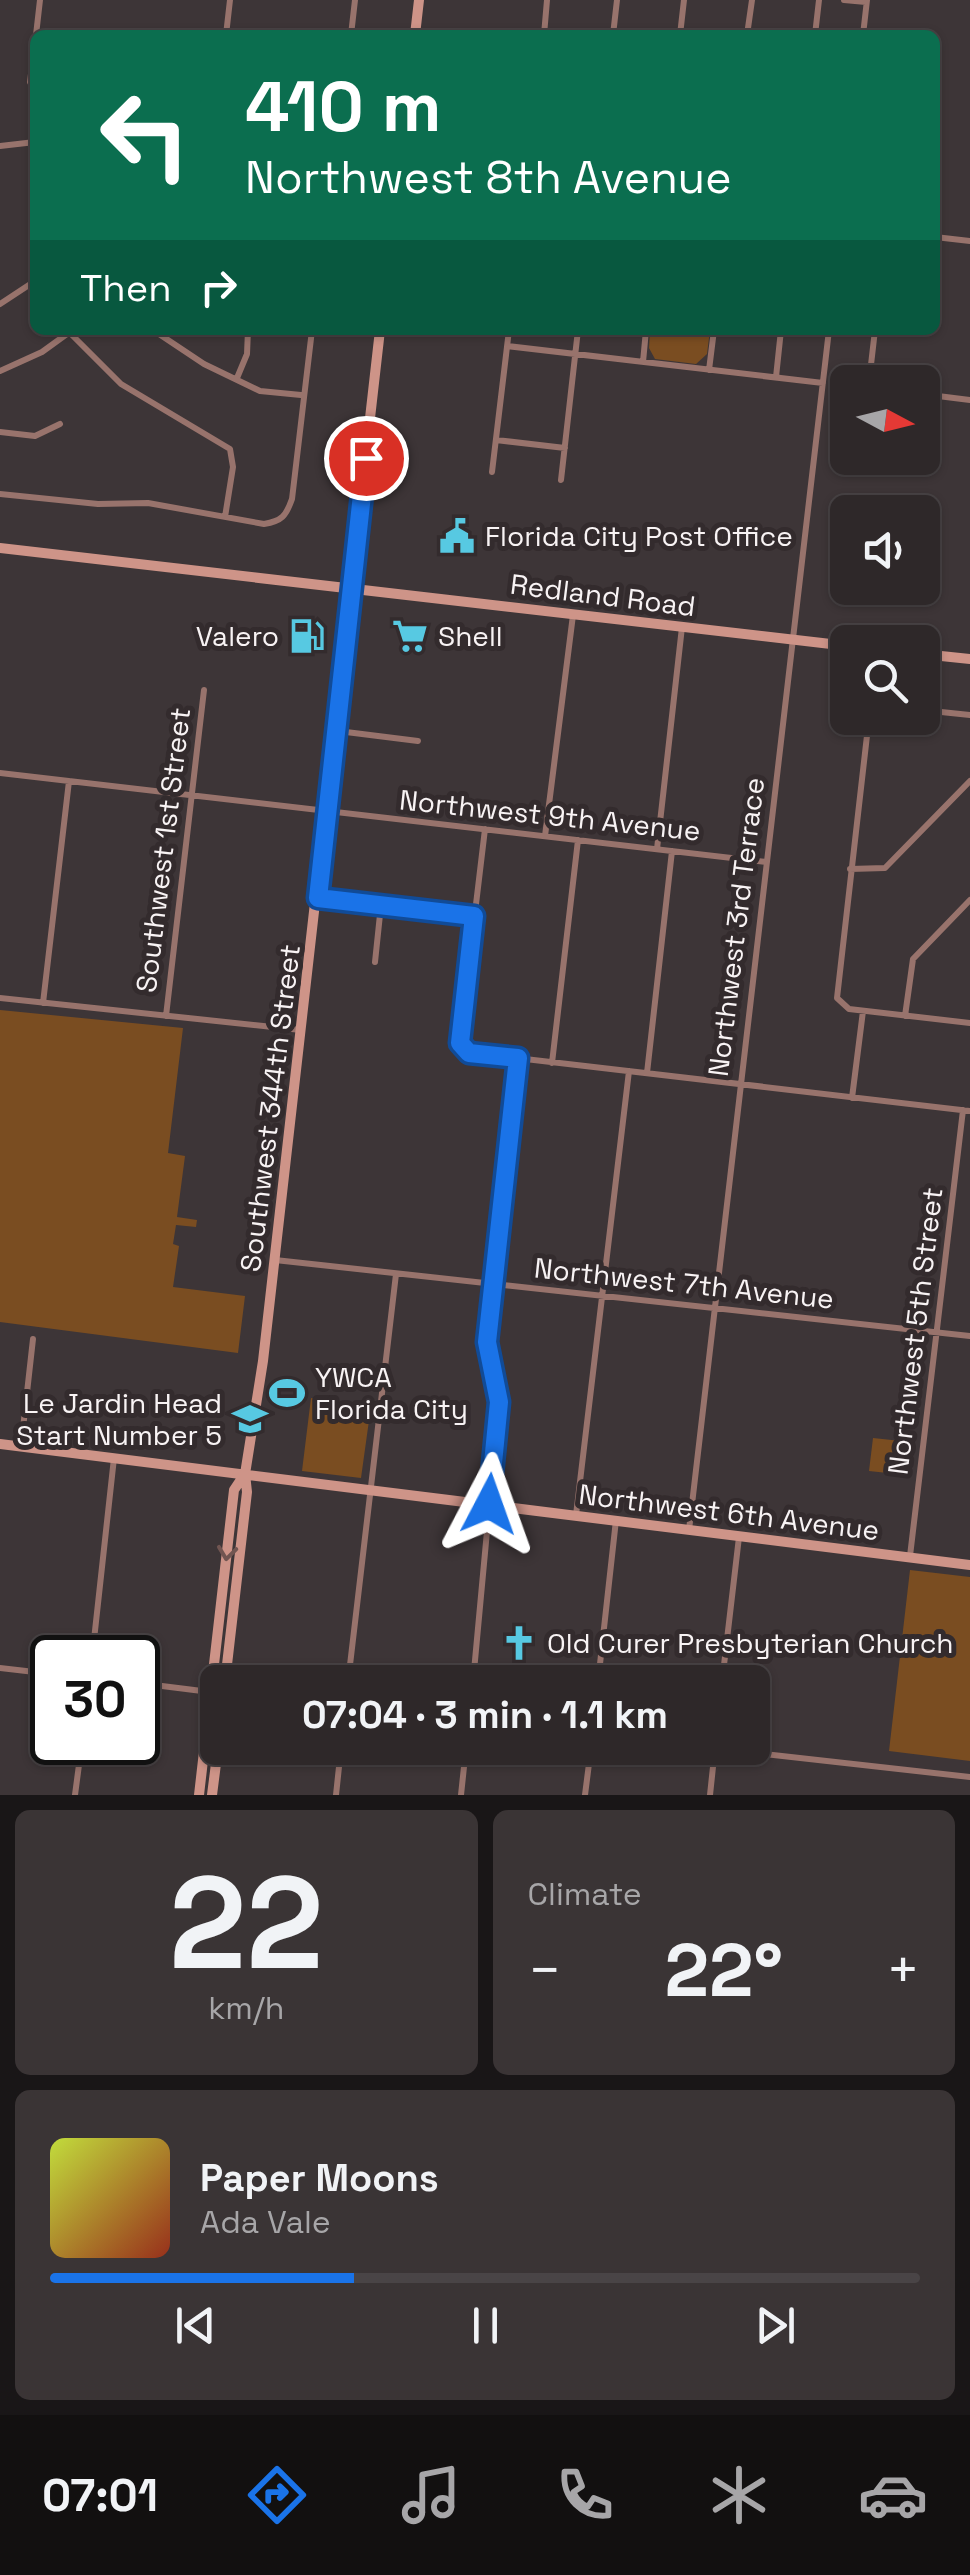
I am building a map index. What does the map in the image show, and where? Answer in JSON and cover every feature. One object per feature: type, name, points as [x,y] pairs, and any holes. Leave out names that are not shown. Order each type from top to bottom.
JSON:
[{"type":"street","points":[[36,30],[40,0]]},
{"type":"street","points":[[227,30],[230,0]]},
{"type":"street","points":[[352,30],[355,0]]},
{"type":"street","points":[[415,30],[419,0]]},
{"type":"street","points":[[545,30],[548,0]]},
{"type":"street","points":[[614,30],[617,0]]},
{"type":"street","points":[[681,30],[684,0]]},
{"type":"street","points":[[749,30],[752,0]]},
{"type":"street","points":[[816,30],[819,0]]},
{"type":"street","points":[[844,0],[866,1],[863,30]]},
{"type":"street","points":[[0,146],[30,143]]},
{"type":"street","points":[[940,238],[970,241]]},
{"type":"street","points":[[0,304],[30,284]]},
{"type":"street","points":[[0,371],[42,352],[65,335]]},
{"type":"street","points":[[75,335],[121,384],[230,449],[233,467],[225,517]]},
{"type":"street","points":[[160,335],[204,364],[260,391],[301,395]]},
{"type":"street","points":[[236,378],[247,354],[248,335]]},
{"type":"street","points":[[0,494],[98,504],[148,503],[264,524],[286,516],[292,499],[301,395],[311,335]]},
{"type":"street","name":"Southwest 344th Street","points":[[227,1665],[247,1492],[245,1474],[275,1260],[338,731],[379,335]]},
{"type":"street","points":[[492,472],[509,335]]},
{"type":"street","points":[[562,480],[578,335]]},
{"type":"street","points":[[643,362],[646,335]]},
{"type":"street","points":[[709,370],[713,335]]},
{"type":"street","points":[[776,377],[781,335]]},
{"type":"street","name":"Northwest 3rd Terrace","points":[[689,1530],[828,335]]},
{"type":"street","points":[[871,365],[874,335]]},
{"type":"street","points":[[508,346],[823,383]]},
{"type":"street","points":[[940,396],[970,400]]},
{"type":"street","points":[[0,432],[35,436],[60,424]]},
{"type":"street","points":[[496,440],[565,448]]},
{"type":"street","name":"Redland Road","points":[[0,548],[830,644]]},
{"type":"street","points":[[545,836],[573,615]]},
{"type":"street","points":[[657,850],[682,627]]},
{"type":"street","points":[[940,656],[970,659]]},
{"type":"street","name":"Southwest 1st Street","points":[[166,1016],[204,690]]},
{"type":"street","points":[[940,712],[970,715]]},
{"type":"street","points":[[338,731],[418,741]]},
{"type":"street","points":[[867,735],[839,1002],[863,1011],[970,1023]]},
{"type":"street","name":"Northwest 9th Avenue","points":[[0,773],[766,862]]},
{"type":"street","points":[[44,1003],[69,780]]},
{"type":"street","points":[[850,869],[885,868],[970,781]]},
{"type":"street","points":[[485,829],[460,1038],[464,1050],[967,1111]]},
{"type":"street","points":[[552,1062],[578,840]]},
{"type":"street","points":[[647,1073],[672,851]]},
{"type":"street","points":[[318,898],[474,916]]},
{"type":"street","points":[[905,1016],[913,959],[970,900]]},
{"type":"street","points":[[375,962],[381,905]]},
{"type":"street","points":[[0,998],[302,1030]]},
{"type":"street","points":[[852,1098],[863,1011]]},
{"type":"street","points":[[475,1665],[492,1517],[489,1504],[499,1402],[487,1351],[518,1058]]},
{"type":"street","points":[[576,1514],[629,1071]]},
{"type":"street","name":"Northwest 5th Street","points":[[910,1558],[967,1111]]},
{"type":"street","name":"Northwest 7th Avenue","points":[[275,1260],[970,1336]]},
{"type":"street","points":[[350,1665],[396,1274]]},
{"type":"street","points":[[21,1446],[34,1339]]},
{"type":"street","name":"Northwest 6th Avenue","points":[[0,1444],[970,1565]]},
{"type":"street","points":[[95,1635],[114,1457]]},
{"type":"street","name":"Southwest 344th Street","points":[[217,1665],[234,1490],[245,1474]]},
{"type":"street","points":[[600,1665],[616,1519]]},
{"type":"street","points":[[724,1665],[739,1537]]},
{"type":"street","points":[[0,1668],[30,1671]]},
{"type":"street","points":[[160,1686],[200,1691]]},
{"type":"street","points":[[770,1754],[970,1776]]},
{"type":"street","points":[[75,1795],[79,1765]]},
{"type":"street","name":"Southwest 344th Street","points":[[199,1795],[203,1765]]},
{"type":"street","points":[[212,1795],[216,1765]]},
{"type":"street","points":[[336,1795],[339,1765]]},
{"type":"street","points":[[460,1795],[464,1765]]},
{"type":"street","points":[[586,1795],[589,1765]]},
{"type":"street","points":[[710,1795],[712,1765]]},
{"type":"shaded area","points":[[650,335],[709,335],[707,354],[696,364],[655,359],[649,348]]},
{"type":"shaded area","points":[[0,1010],[183,1028],[168,1153],[185,1156],[177,1217],[197,1220],[196,1227],[176,1225],[173,1244],[179,1246],[173,1287],[245,1296],[238,1353],[0,1322]]},
{"type":"shaded area","points":[[311,1398],[371,1406],[361,1478],[302,1471]]},
{"type":"shaded area","points":[[873,1438],[901,1441],[897,1474],[869,1471]]},
{"type":"shaded area","points":[[910,1570],[970,1577],[970,1761],[889,1751]]},
{"type":"place","name":"Florida City Post Office","points":[[457,536]]},
{"type":"place","name":"Valero","points":[[307,636]]},
{"type":"place","name":"Shell","points":[[410,636]]},
{"type":"place","name":"YWCA Florida City","points":[[287,1393]]},
{"type":"place","name":"Le Jardin Head Start Number 5","points":[[250,1419]]},
{"type":"place","name":"Old Curer Presbyterian Church","points":[[519,1643]]},
{"type":"route","points":[[366,458],[318,898],[474,916],[460,1043],[469,1053],[518,1058],[487,1342],[499,1402],[489,1504]]}]
